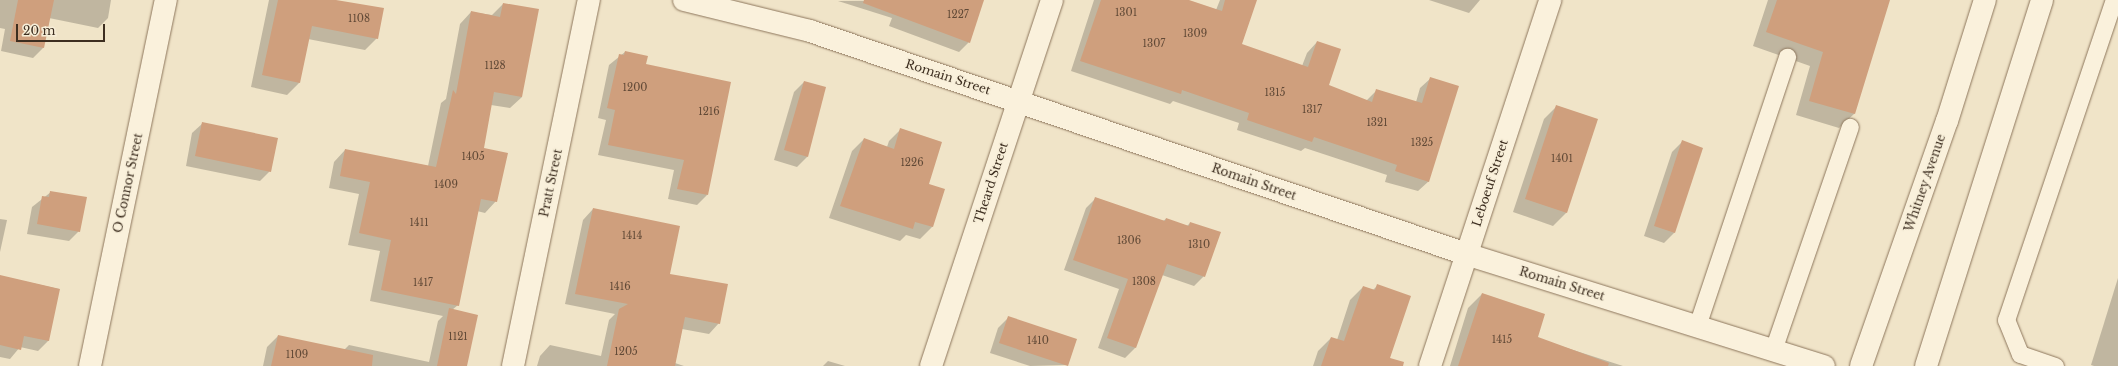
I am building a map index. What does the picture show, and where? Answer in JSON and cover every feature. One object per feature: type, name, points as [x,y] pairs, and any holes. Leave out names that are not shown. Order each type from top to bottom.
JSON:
[{"type":"street","name":"O Connor Street","points":[[90,366],[166,0]]},
{"type":"street","name":"Pratt Street","points":[[513,366],[589,0]]},
{"type":"street","name":"Romain Street","points":[[684,0],[810,31],[1466,254],[1824,366]]},
{"type":"street","name":"Theard Street","points":[[931,366],[1052,0]]},
{"type":"street","name":"Leboeuf Street","points":[[1430,366],[1550,0]]},
{"type":"street","name":"Whitney Avenue","points":[[1861,366],[1947,121],[1986,0]]},
{"type":"street","points":[[1926,366],[2042,0]]},
{"type":"lane","points":[[2055,366],[2020,354],[2006,320],[2114,0]]},
{"type":"lane","points":[[1697,326],[1787,57]]},
{"type":"lane","points":[[1773,350],[1850,127]]},
{"type":"building","points":[[18,0],[54,0],[44,48],[10,41]]},
{"type":"building","points":[[278,0],[336,0],[384,8],[378,39],[312,26],[300,83],[262,75]]},
{"type":"building","points":[[864,0],[984,0],[970,43],[863,3]]},
{"type":"building","points":[[1101,0],[1189,0],[1222,11],[1225,0],[1257,0],[1242,44],[1308,67],[1317,41],[1341,49],[1329,85],[1372,102],[1376,89],[1422,103],[1430,77],[1459,86],[1429,182],[1395,171],[1397,165],[1314,137],[1312,142],[1247,120],[1249,113],[1182,90],[1181,94],[1080,61]]},
{"type":"building","points":[[1777,0],[1890,0],[1855,114],[1809,101],[1823,52],[1766,32]]},
{"type":"building","points":[[503,3],[539,9],[522,97],[494,92],[484,148],[508,153],[497,202],[481,199],[459,306],[381,290],[391,240],[359,233],[370,182],[340,176],[345,149],[436,167],[453,90],[456,94],[471,11],[500,17]]},
{"type":"building","points":[[625,51],[648,56],[646,64],[731,82],[708,195],[677,189],[684,160],[608,145],[615,110],[607,108],[619,54],[624,55]]},
{"type":"building","points":[[804,81],[826,87],[808,157],[784,150]]},
{"type":"building","points":[[1556,105],[1598,119],[1567,213],[1525,199]]},
{"type":"building","points":[[202,122],[278,138],[271,172],[195,156]]},
{"type":"building","points":[[900,128],[942,142],[929,184],[945,189],[933,227],[915,222],[913,229],[840,206],[864,138],[894,149]]},
{"type":"building","points":[[1682,140],[1703,148],[1675,233],[1654,226]]},
{"type":"building","points":[[50,191],[87,197],[80,232],[37,224],[42,196],[49,197]]},
{"type":"building","points":[[1095,197],[1165,221],[1166,218],[1189,226],[1190,222],[1221,232],[1205,277],[1167,264],[1136,348],[1107,338],[1128,279],[1073,260]]},
{"type":"building","points":[[593,208],[680,226],[670,274],[728,284],[720,324],[685,317],[675,366],[607,366],[619,309],[628,304],[575,294]]},
{"type":"building","points":[[0,275],[60,289],[49,341],[24,336],[21,350],[0,345]]},
{"type":"building","points":[[1377,284],[1411,296],[1390,358],[1404,362],[1403,366],[1321,366],[1331,337],[1344,341],[1363,286],[1375,290]]},
{"type":"building","points":[[1482,293],[1545,314],[1538,337],[1609,363],[1608,366],[1458,366]]},
{"type":"building","points":[[449,308],[478,315],[467,366],[437,366]]},
{"type":"building","points":[[1008,316],[1077,339],[1068,366],[999,343]]},
{"type":"building","points":[[278,335],[373,355],[372,366],[271,366]]}]
